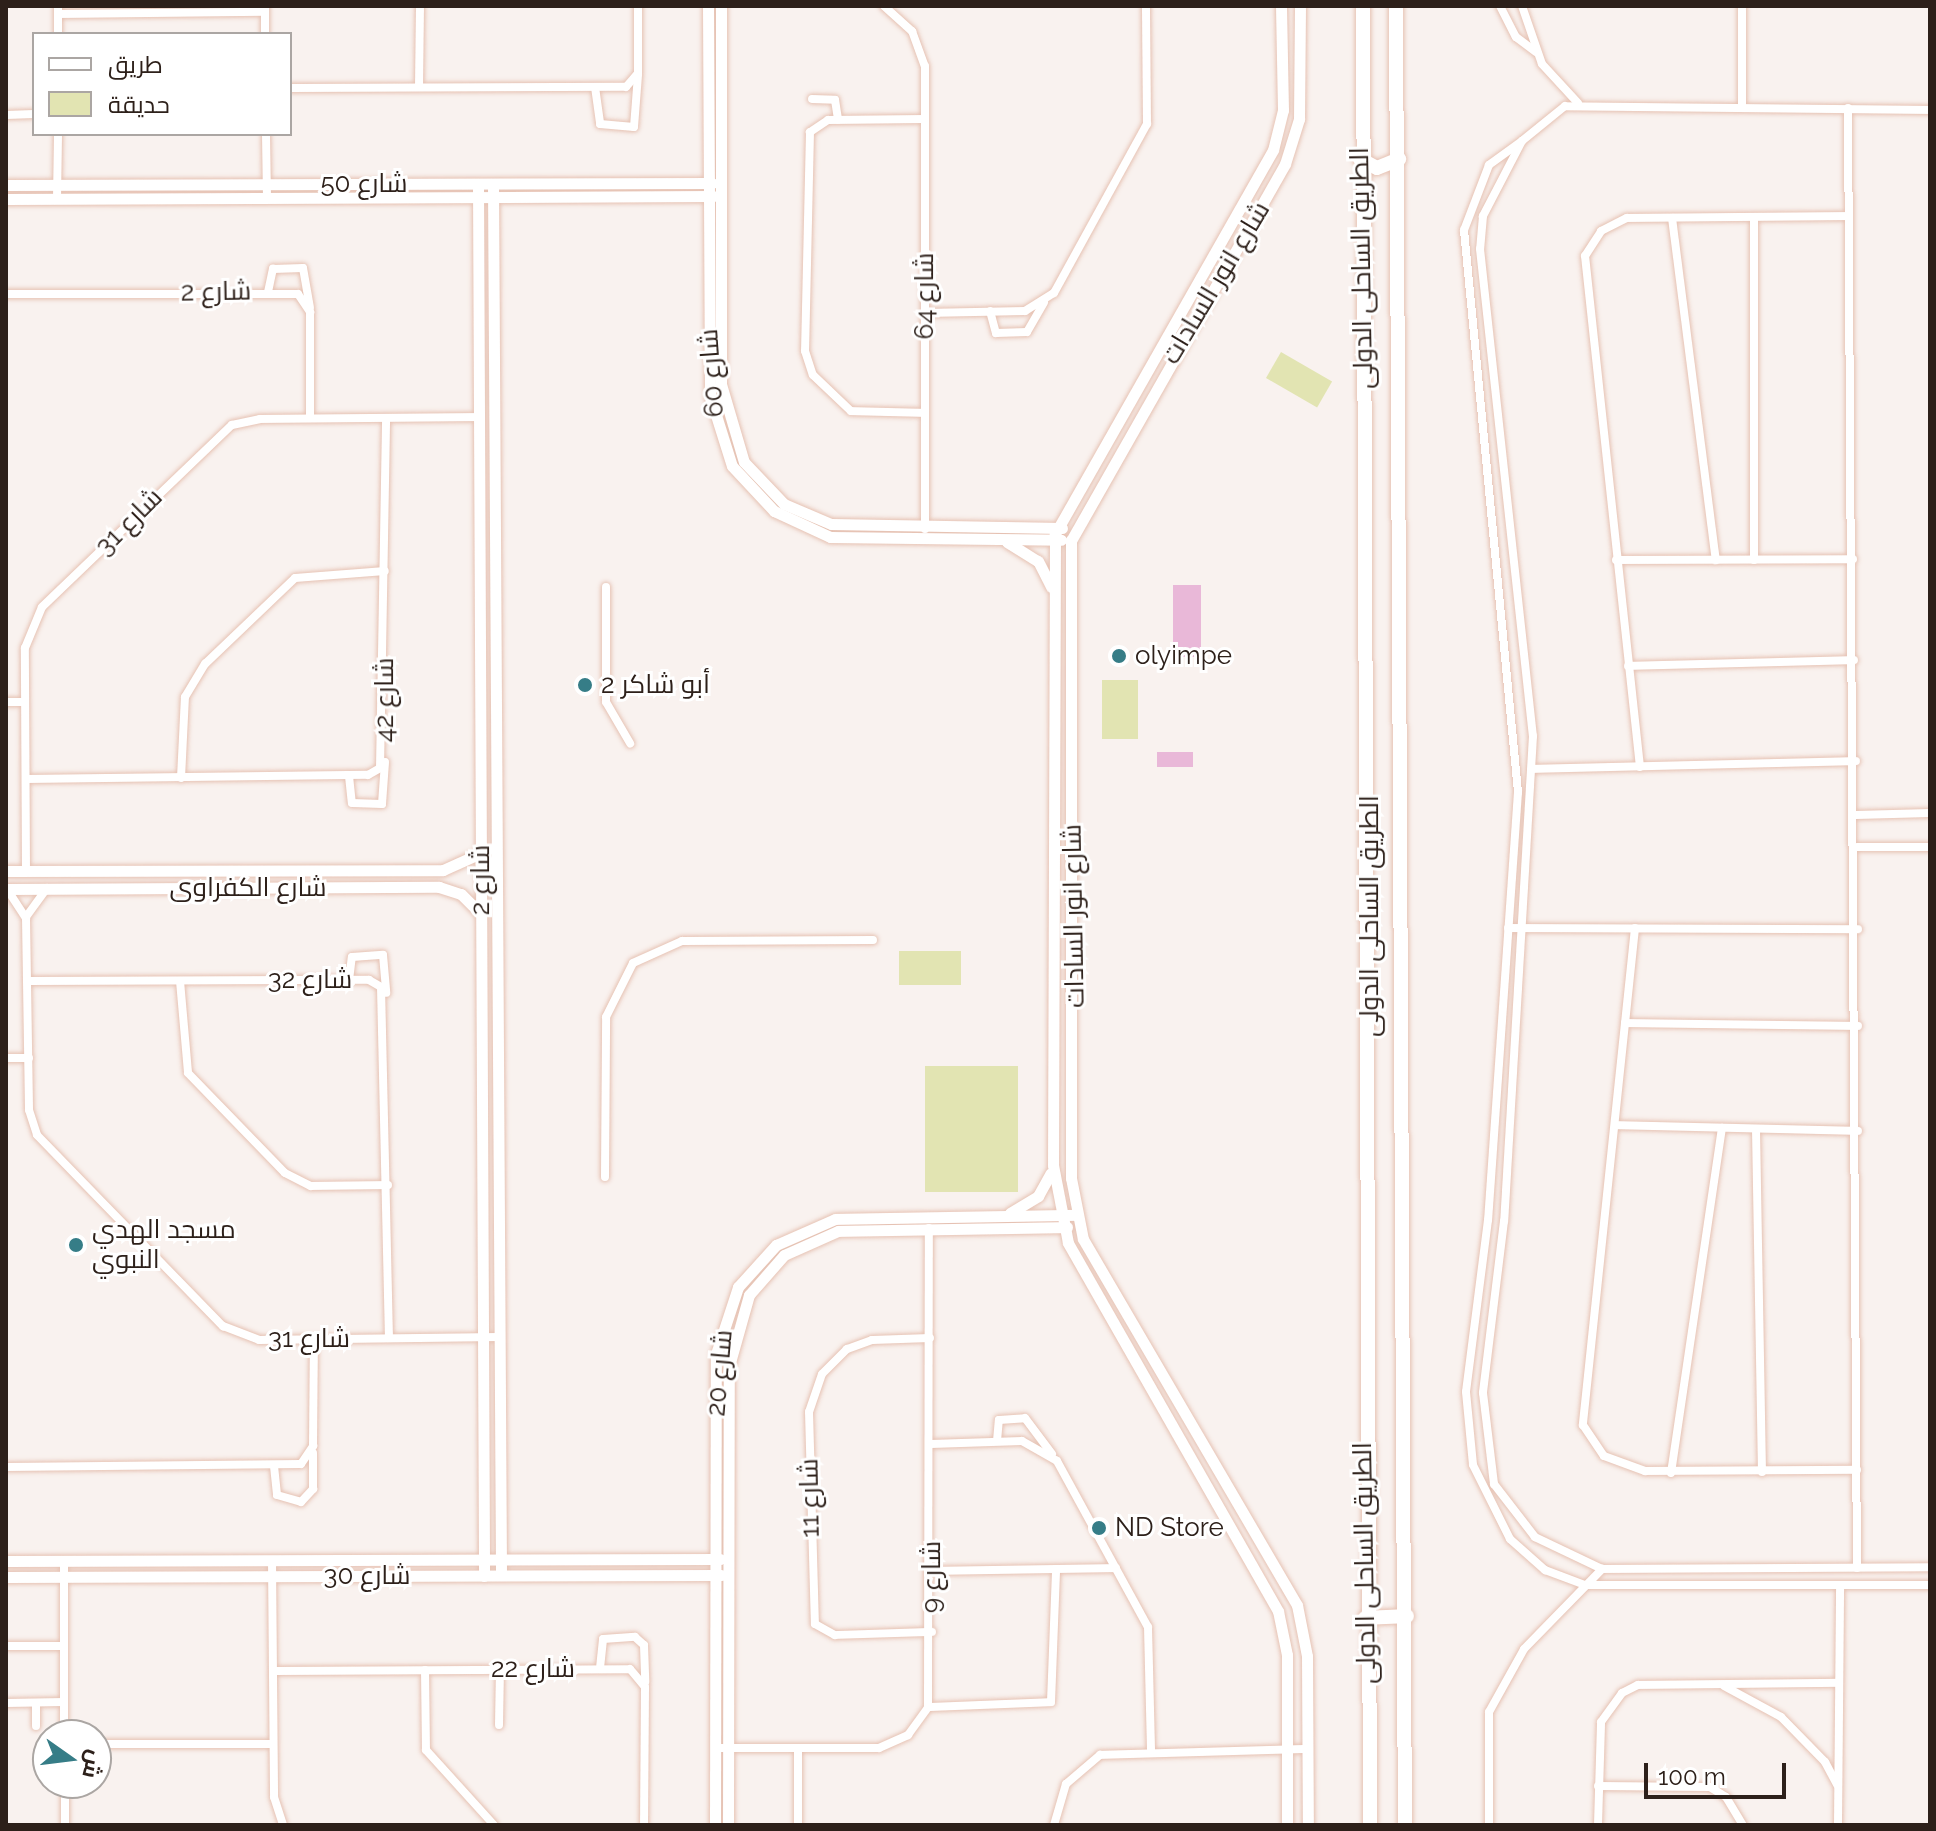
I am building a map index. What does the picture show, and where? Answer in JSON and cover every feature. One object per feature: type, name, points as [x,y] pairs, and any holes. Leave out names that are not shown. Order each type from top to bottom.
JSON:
[{"type":"highway","name":"الطريق الساحلى الدولى","points":[[1363,6],[1360,181],[1371,1137],[1365,1618],[1370,1825]]},
{"type":"highway","name":"الطريق الساحلى الدولى","points":[[1396,6],[1407,1616],[1405,1825]]},
{"type":"highway","points":[[1360,159],[1383,168],[1399,159]]},
{"type":"highway","points":[[1360,181],[1383,176],[1399,182]]},
{"type":"highway","points":[[1365,1618],[1407,1616]]},
{"type":"street","points":[[419,87],[420,6]]},
{"type":"street","points":[[595,87],[600,124],[634,127],[638,6]]},
{"type":"street","name":"شارع 60","points":[[708,6],[715,183]]},
{"type":"street","name":"شارع 60","points":[[721,6],[710,396],[732,466],[764,504],[806,529],[854,540],[925,534],[1073,534]]},
{"type":"street","name":"شارع 64","points":[[884,6],[908,24],[922,53],[925,119],[925,534]]},
{"type":"street","points":[[990,311],[994,331],[1027,332],[1147,124],[1146,6]]},
{"type":"street","name":"شارع انور السادات","points":[[1281,6],[1283,110],[1273,150],[1179,308],[1056,534],[1053,594],[1053,1165],[1059,1221],[1281,1622],[1287,1825]]},
{"type":"street","name":"شارع انور السادات","points":[[1077,1221],[1073,534],[1291,149],[1300,100],[1300,6]]},
{"type":"street","points":[[1500,6],[1516,37],[1536,52],[1578,103]]},
{"type":"street","points":[[1522,6],[1536,52]]},
{"type":"street","points":[[1742,6],[1742,106]]},
{"type":"street","points":[[58,32],[58,10],[265,9],[265,32]]},
{"type":"street","points":[[292,88],[629,86],[638,73]]},
{"type":"street","points":[[812,99],[835,100],[838,120]]},
{"type":"street","points":[[1930,110],[1578,103],[1541,120],[1522,141],[1483,216],[1480,249],[1532,769],[1523,928],[1483,1439],[1494,1484],[1519,1522],[1554,1549],[1602,1569],[1930,1567]]},
{"type":"street","points":[[1848,108],[1858,929],[1857,1568]]},
{"type":"street","points":[[6,115],[32,114]]},
{"type":"street","points":[[925,119],[838,120],[818,124],[808,137],[807,364],[851,411],[925,413]]},
{"type":"street","points":[[57,199],[58,136]]},
{"type":"street","points":[[266,136],[267,198]]},
{"type":"street","points":[[1522,141],[1497,155],[1480,179],[1463,249],[1517,738],[1508,928],[1467,1441],[1481,1491],[1510,1539],[1545,1570],[1585,1585],[1930,1585]]},
{"type":"street","name":"شارع 50","points":[[6,185],[715,183]]},
{"type":"street","name":"شارع 2","points":[[478,184],[484,1576]]},
{"type":"street","name":"شارع 2","points":[[493,184],[501,1575]]},
{"type":"street","name":"شارع 50","points":[[6,199],[715,196]]},
{"type":"street","points":[[1640,767],[1585,256],[1613,223],[1672,218],[1849,216]]},
{"type":"street","points":[[1754,217],[1754,560]]},
{"type":"street","points":[[1672,218],[1716,560]]},
{"type":"street","points":[[268,292],[273,269],[303,268],[310,312],[310,418]]},
{"type":"street","name":"شارع 2","points":[[6,294],[268,292],[298,294],[310,312]]},
{"type":"street","points":[[925,313],[990,311],[1044,303]]},
{"type":"street","points":[[1179,308],[1195,318]]},
{"type":"street","points":[[495,410],[488,404],[479,417],[495,425]]},
{"type":"street","name":"شارع 31","points":[[26,871],[26,641],[42,607],[218,434],[250,420],[479,417]]},
{"type":"street","name":"شارع 42","points":[[26,779],[372,774],[385,755],[386,418]]},
{"type":"street","name":"شارع 60","points":[[925,534],[998,540],[1056,534]]},
{"type":"street","points":[[998,540],[1038,561],[1053,594]]},
{"type":"street","points":[[1616,560],[1853,559]]},
{"type":"street","points":[[181,778],[185,697],[205,664],[295,578],[385,571]]},
{"type":"street","points":[[606,587],[606,702],[630,743]]},
{"type":"street","points":[[1628,666],[1854,660]]},
{"type":"street","points":[[6,702],[25,702]]},
{"type":"street","points":[[480,706],[496,706]]},
{"type":"street","points":[[349,776],[352,803],[382,804],[385,755]]},
{"type":"street","points":[[1532,769],[1856,761]]},
{"type":"street","points":[[1856,815],[1930,813]]},
{"type":"street","points":[[1857,847],[1930,847]]},
{"type":"street","name":"شارع الكفراوى","points":[[6,871],[447,869],[481,853]]},
{"type":"street","points":[[447,869],[448,889],[481,914]]},
{"type":"street","points":[[7,889],[26,918],[47,888]]},
{"type":"street","name":"شارع الكفراوى","points":[[7,889],[448,889]]},
{"type":"street","name":"شارع 31","points":[[26,918],[29,1110],[40,1141],[223,1326],[252,1339],[499,1337]]},
{"type":"street","points":[[1508,928],[1858,929]]},
{"type":"street","points":[[1635,928],[1583,1425],[1604,1456],[1671,1473],[1857,1470]]},
{"type":"street","points":[[605,1177],[606,1017],[633,963],[682,941],[873,940]]},
{"type":"street","points":[[349,980],[352,957],[383,955],[386,996]]},
{"type":"street","name":"شارع 32","points":[[27,981],[374,981],[386,996],[389,1338]]},
{"type":"street","points":[[180,981],[188,1073],[285,1173],[311,1186],[388,1185]]},
{"type":"street","points":[[1625,1023],[1858,1026]]},
{"type":"street","points":[[481,1056],[498,1055]]},
{"type":"street","points":[[6,1058],[29,1058]]},
{"type":"street","points":[[1615,1125],[1858,1131]]},
{"type":"street","points":[[1671,1473],[1722,1128]]},
{"type":"street","points":[[1756,1129],[1762,1472]]},
{"type":"street","points":[[999,1215],[1031,1202],[1053,1165]]},
{"type":"street","name":"شارع 20","points":[[728,1825],[730,1354],[749,1295],[774,1264],[814,1238],[851,1229],[999,1215],[1059,1221]]},
{"type":"street","name":"شارع 20","points":[[715,1825],[716,1354],[738,1287],[767,1253],[809,1227],[849,1217],[929,1222],[1077,1221]]},
{"type":"street","points":[[1077,1221],[1202,1437],[1301,1617],[1308,1749],[1308,1825]]},
{"type":"street","name":"شارع 9","points":[[928,1707],[932,1632],[929,1222]]},
{"type":"street","name":"شارع 11","points":[[930,1338],[872,1340],[847,1349],[822,1374],[809,1412],[815,1624],[835,1635],[932,1632]]},
{"type":"street","points":[[274,1466],[277,1495],[301,1502],[313,1489],[314,1339]]},
{"type":"street","points":[[997,1441],[999,1420],[1025,1418],[1057,1461],[1150,1635],[1151,1752]]},
{"type":"street","points":[[1184,1448],[1202,1437]]},
{"type":"street","points":[[931,1444],[1029,1442],[1057,1461]]},
{"type":"street","points":[[6,1467],[274,1466],[301,1464],[313,1446]]},
{"type":"street","name":"شارع 30","points":[[6,1561],[729,1559]]},
{"type":"street","points":[[64,1561],[64,1719]]},
{"type":"street","points":[[272,1561],[274,1800],[283,1825]]},
{"type":"street","points":[[932,1571],[1116,1568]]},
{"type":"street","points":[[715,1748],[887,1746],[908,1735],[928,1707],[1051,1702],[1056,1569]]},
{"type":"street","points":[[1489,1825],[1489,1712],[1514,1662],[1602,1569]]},
{"type":"street","name":"شارع 30","points":[[6,1577],[729,1575]]},
{"type":"street","points":[[1838,1825],[1840,1586]]},
{"type":"street","points":[[600,1668],[603,1639],[637,1638],[645,1687],[644,1825]]},
{"type":"street","points":[[6,1646],[64,1646]]},
{"type":"street","points":[[499,1725],[500,1669]]},
{"type":"street","name":"شارع 22","points":[[273,1671],[630,1669],[645,1687]]},
{"type":"street","points":[[425,1670],[428,1755],[494,1825]]},
{"type":"street","points":[[1598,1825],[1601,1722],[1622,1693],[1638,1685],[1839,1683]]},
{"type":"street","points":[[1719,1684],[1781,1717],[1825,1762],[1838,1788]]},
{"type":"street","points":[[6,1703],[64,1702]]},
{"type":"street","points":[[36,1703],[36,1719]]},
{"type":"street","points":[[112,1744],[273,1744]]},
{"type":"street","points":[[798,1749],[798,1825]]},
{"type":"street","points":[[1054,1825],[1059,1797],[1081,1766],[1108,1753],[1308,1749]]},
{"type":"street","points":[[1598,1786],[1710,1787],[1726,1797],[1743,1825]]},
{"type":"street","points":[[65,1799],[65,1825]]},
{"type":"green space","points":[[1281,352],[1332,382],[1317,407],[1266,378]]},
{"type":"green space","points":[[1102,680],[1138,680],[1138,739],[1102,739]]},
{"type":"green space","points":[[899,951],[961,951],[961,985],[899,985]]},
{"type":"green space","points":[[925,1066],[1018,1066],[1018,1192],[925,1192]]},
{"type":"shaded area","points":[[1173,585],[1201,585],[1201,657],[1173,657]]},
{"type":"shaded area","points":[[1157,752],[1193,752],[1193,767],[1157,767]]},
{"type":"place","name":"olyimpe","points":[[1119,656]]},
{"type":"place","name":"أبو شاكر 2","points":[[585,685]]},
{"type":"place","name":"مسجد الهدي النبوي","points":[[76,1245]]},
{"type":"place","name":"ND Store","points":[[1099,1528]]}]
